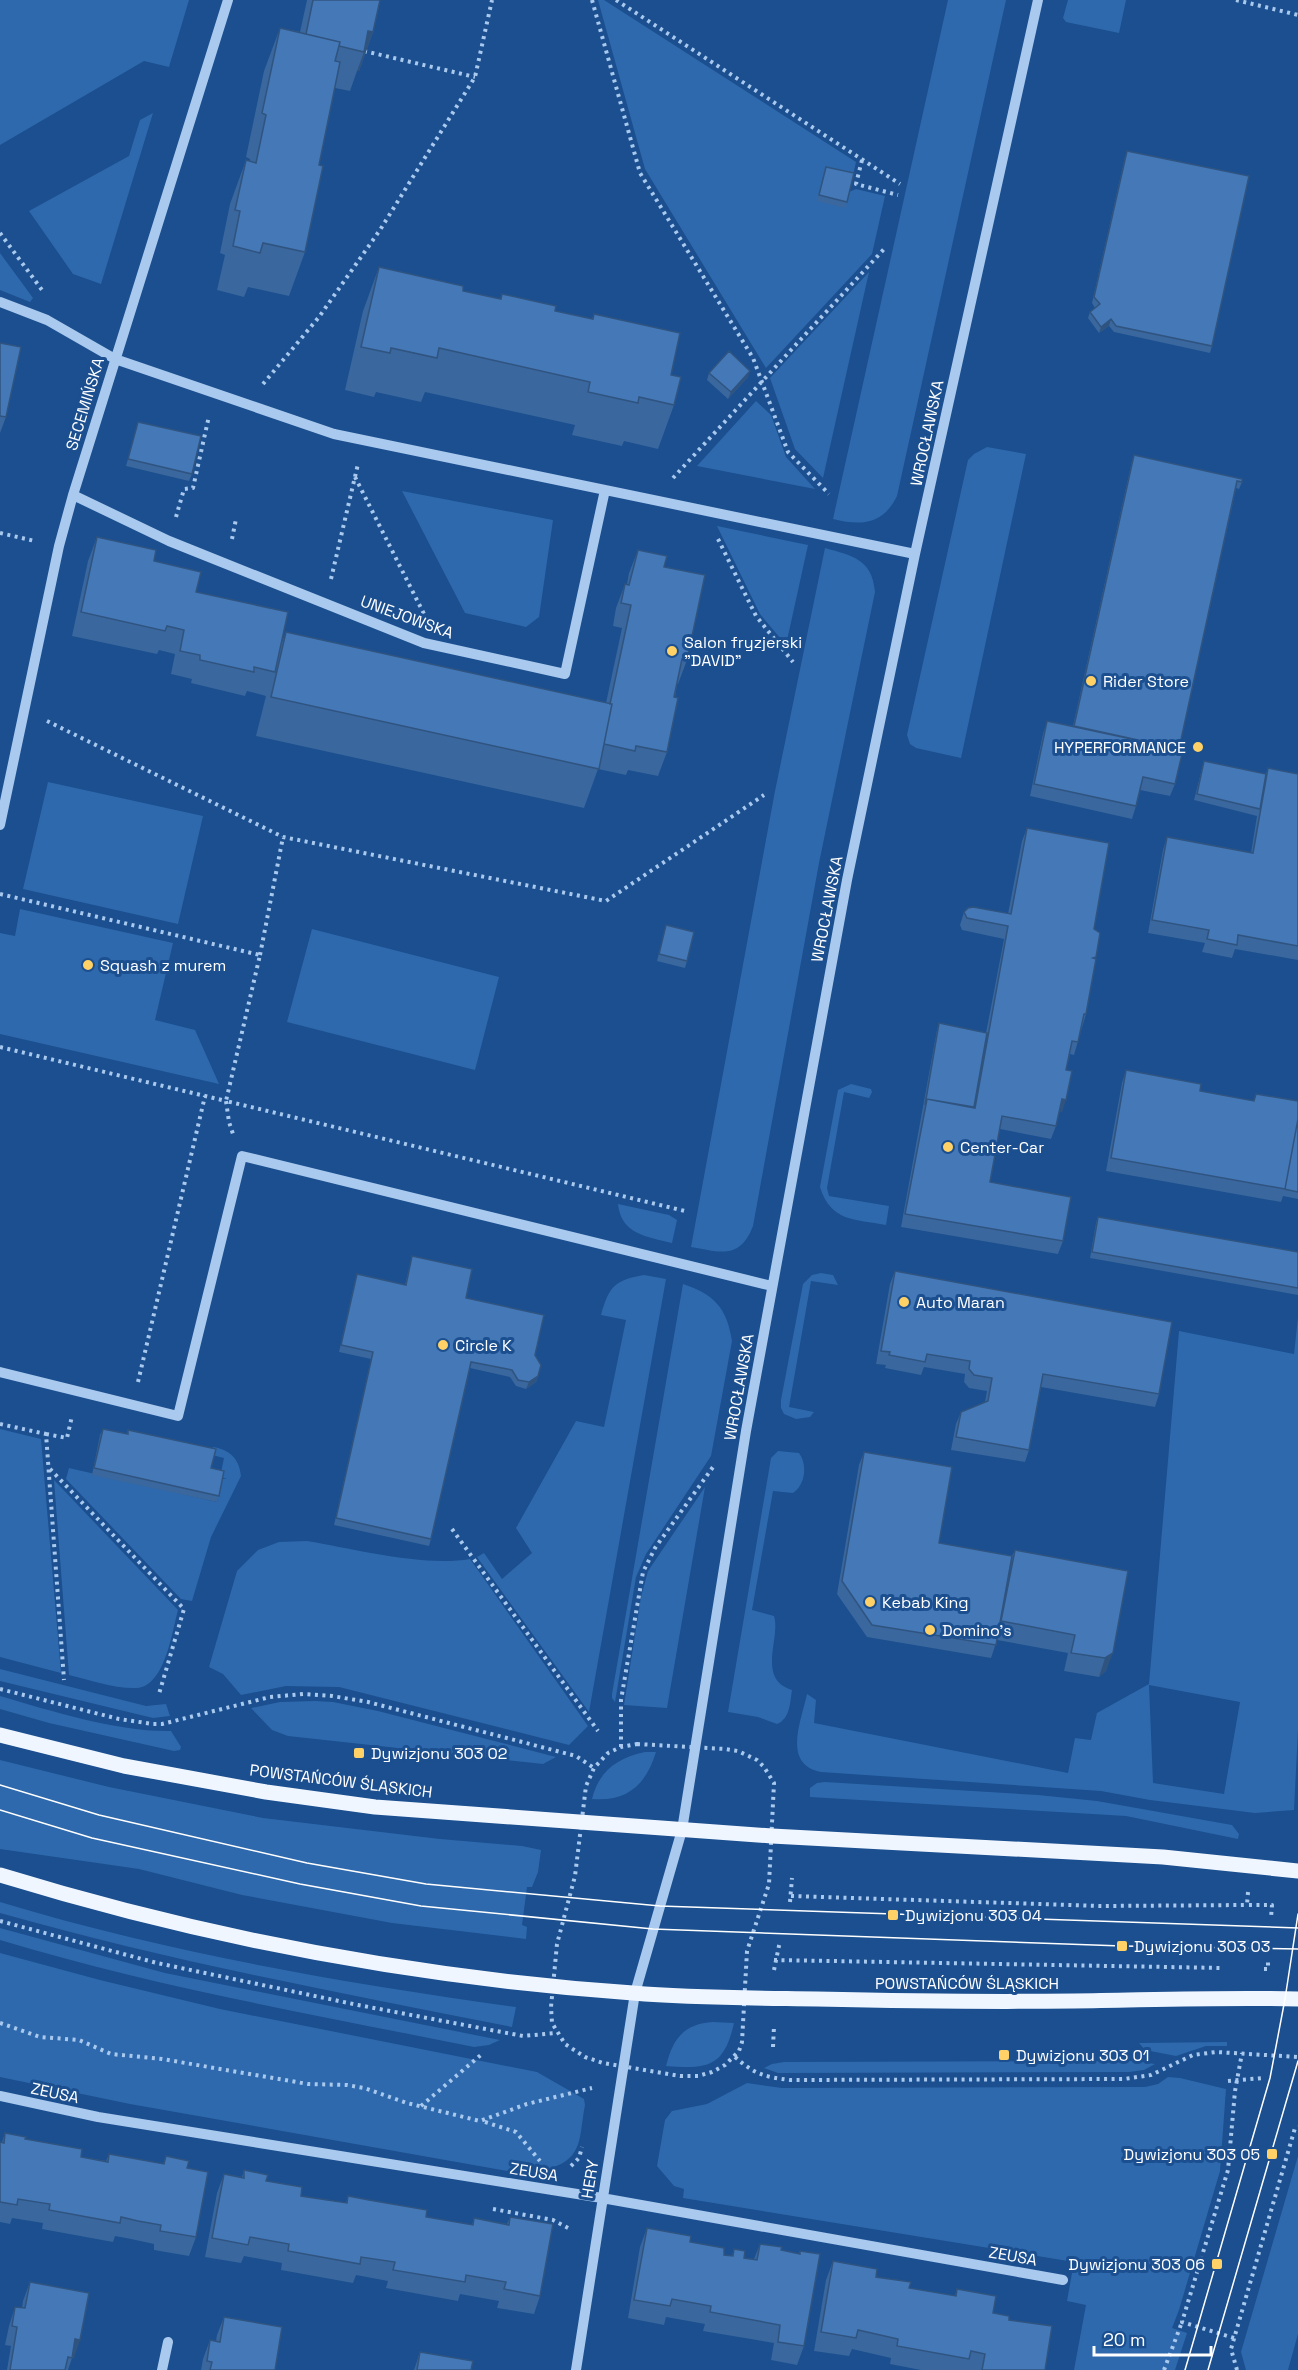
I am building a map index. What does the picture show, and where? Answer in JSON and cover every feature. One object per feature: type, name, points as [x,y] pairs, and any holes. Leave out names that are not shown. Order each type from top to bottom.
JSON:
[{"type":"main road","name":"POWSTAŃCÓW ŚLĄSKICH","points":[[0,1735],[124,1766],[266,1792],[375,1807],[681,1830],[1163,1857],[1298,1871]]},
{"type":"main road","name":"POWSTAŃCÓW ŚLĄSKICH","points":[[0,1875],[166,1921],[285,1946],[500,1980],[635,1993],[968,2002],[1298,1999]]},
{"type":"street","name":"SECEMIŃSKA","points":[[0,825],[59,546],[73,495],[228,0]]},
{"type":"street","name":"WROCŁAWSKA","points":[[681,1830],[742,1454],[847,880],[915,554],[1038,0]]},
{"type":"street","points":[[0,302],[47,320],[115,358],[334,434],[915,554]]},
{"type":"street","name":"UNIEJOWSKA","points":[[73,495],[169,541],[441,647],[565,674],[605,490]]},
{"type":"street","points":[[0,1372],[178,1416],[242,1156],[772,1286]]},
{"type":"street","points":[[635,1993],[681,1830]]},
{"type":"street","name":"HERY","points":[[576,2370],[635,1993]]},
{"type":"street","name":"ZEUSA","points":[[0,2096],[98,2117],[602,2198],[1063,2280]]},
{"type":"street","points":[[162,2370],[168,2342]]},
{"type":"path","points":[[245,405],[319,317],[380,230],[475,77],[492,0]]},
{"type":"path","points":[[592,0],[640,173],[753,358],[788,452],[829,494]]},
{"type":"path","points":[[616,0],[900,184]]},
{"type":"path","points":[[1236,0],[1298,15]]},
{"type":"path","points":[[363,51],[475,77]]},
{"type":"path","points":[[862,160],[856,184],[898,195]]},
{"type":"path","points":[[0,233],[44,294]]},
{"type":"path","points":[[652,500],[886,247]]},
{"type":"path","points":[[169,541],[184,489],[193,488],[214,394]]},
{"type":"path","points":[[326,603],[364,440]]},
{"type":"path","points":[[356,477],[441,647]]},
{"type":"path","points":[[704,511],[756,616],[793,662]]},
{"type":"path","points":[[0,533],[59,546]]},
{"type":"path","points":[[24,710],[283,837],[606,901],[764,795]]},
{"type":"path","points":[[242,1156],[229,1122],[226,1101],[260,955],[283,837]]},
{"type":"path","points":[[0,894],[260,955]]},
{"type":"path","points":[[0,1047],[685,1211]]},
{"type":"path","points":[[133,1405],[205,1096]]},
{"type":"path","points":[[0,1424],[67,1438],[78,1392]]},
{"type":"path","points":[[46,1434],[64,1680]]},
{"type":"path","points":[[621,1747],[621,1701],[643,1572],[656,1548],[715,1465]]},
{"type":"path","points":[[50,1468],[184,1609],[159,1694]]},
{"type":"path","points":[[452,1529],[598,1731]]},
{"type":"path","points":[[0,1689],[119,1719],[153,1724],[289,1694],[341,1697],[368,1701],[559,1751],[576,1756],[594,1768]]},
{"type":"path","points":[[584,1803],[588,1779],[594,1768],[608,1753],[621,1747],[637,1744],[662,1745]]},
{"type":"path","points":[[725,1749],[745,1754],[764,1767],[774,1783],[774,1796]]},
{"type":"path","points":[[557,1944],[577,1860]]},
{"type":"path","points":[[790,1902],[792,1878]]},
{"type":"path","points":[[746,1969],[749,1942],[767,1896],[770,1881]]},
{"type":"path","points":[[1248,1890],[1248,1905]]},
{"type":"path","points":[[791,1896],[1101,1906],[1272,1905],[1271,1918]]},
{"type":"path","points":[[0,1921],[157,1963],[300,1993],[523,2036],[557,2033]]},
{"type":"path","points":[[774,1977],[774,1960],[780,1941]]},
{"type":"path","points":[[774,1960],[1228,1968]]},
{"type":"path","points":[[551,2007],[552,2023],[565,2044],[577,2053],[603,2063]]},
{"type":"path","points":[[664,2073],[698,2076],[712,2072],[735,2057],[742,2042],[742,2020]]},
{"type":"path","points":[[0,2023],[40,2037],[79,2040],[111,2054],[170,2060],[308,2084],[364,2088],[516,2132],[547,2169]]},
{"type":"path","points":[[773,2047],[774,2025]]},
{"type":"path","points":[[735,2057],[749,2069],[766,2077],[790,2080],[1124,2079],[1151,2075],[1193,2055],[1216,2052],[1298,2057]]},
{"type":"path","points":[[1164,2370],[1182,2322],[1228,2170],[1242,2053]]},
{"type":"path","points":[[421,2106],[482,2054]]},
{"type":"path","points":[[1228,2081],[1263,2078]]},
{"type":"path","points":[[480,2121],[527,2104],[592,2086],[590,2099]]},
{"type":"path","points":[[1237,2370],[1231,2349],[1295,2128],[1298,2127]]},
{"type":"path","points":[[565,2170],[579,2158],[583,2140]]},
{"type":"path","points":[[483,2208],[553,2220],[570,2229],[573,2240]]},
{"type":"path","points":[[1182,2322],[1234,2338]]},
{"type":"shaded area","points":[[0,0],[189,0],[169,67],[144,61],[0,145]]},
{"type":"shaded area","points":[[598,0],[604,0],[856,162],[849,192],[856,189],[885,196],[872,254],[766,368],[645,169]]},
{"type":"shaded area","points":[[948,0],[1006,0],[897,496],[885,513],[870,521],[853,522],[833,519]]},
{"type":"shaded area","points":[[1068,0],[1126,0],[1119,33],[1066,22],[1063,18]]},
{"type":"shaded area","points":[[153,113],[101,284],[73,274],[29,211],[129,156],[140,120]]},
{"type":"shaded area","points":[[0,253],[33,298],[30,302],[0,290]]},
{"type":"shaded area","points":[[869,272],[823,478],[795,449],[770,378]]},
{"type":"shaded area","points":[[756,401],[771,415],[786,457],[815,489],[697,466]]},
{"type":"shaded area","points":[[987,447],[1026,454],[961,758],[916,748],[910,744],[907,735],[968,460]]},
{"type":"shaded area","points":[[402,491],[553,520],[539,617],[526,627],[465,613]]},
{"type":"shaded area","points":[[717,526],[808,545],[786,645],[760,614]]},
{"type":"shaded area","points":[[825,548],[852,557],[865,566],[870,572],[875,592],[819,863],[753,1226],[748,1237],[735,1249],[711,1251],[691,1247],[775,791]]},
{"type":"shaded area","points":[[48,782],[203,816],[178,924],[23,889]]},
{"type":"shaded area","points":[[20,909],[173,943],[155,1020],[195,1030],[219,1084],[0,1034],[0,933],[15,936]]},
{"type":"shaded area","points":[[312,929],[499,977],[475,1070],[287,1022]]},
{"type":"shaded area","points":[[851,1084],[871,1089],[872,1092],[869,1098],[844,1092],[827,1188],[829,1196],[889,1206],[886,1225],[854,1220],[837,1213],[830,1207],[820,1187],[838,1090]]},
{"type":"shaded area","points":[[618,1204],[669,1215],[677,1220],[672,1243],[645,1236],[630,1228],[620,1214]]},
{"type":"shaded area","points":[[821,1273],[833,1275],[838,1285],[811,1281],[789,1407],[814,1412],[810,1417],[796,1419],[784,1414],[781,1400],[803,1284],[812,1275]]},
{"type":"shaded area","points":[[644,1275],[666,1279],[589,1712],[477,1557],[484,1553],[502,1579],[532,1553],[516,1528],[576,1421],[604,1427],[626,1320],[601,1315],[607,1297],[620,1282]]},
{"type":"shaded area","points":[[683,1284],[703,1292],[717,1304],[727,1320],[732,1341],[711,1456],[646,1554],[636,1577],[615,1702],[612,1694]]},
{"type":"shaded area","points":[[1298,1317],[1298,1730],[1294,1810],[1255,1813],[1150,1800],[1101,1791],[821,1772],[809,1768],[802,1760],[797,1740],[807,1694],[816,1700],[814,1723],[1068,1773],[1075,1738],[1091,1740],[1097,1713],[1149,1684],[1179,1331],[1294,1354]],"holes":[[[1149,1685],[1240,1702],[1224,1794],[1153,1783]]]},
{"type":"shaded area","points":[[0,1429],[41,1439],[61,1673],[0,1657]]},
{"type":"shaded area","points":[[213,1447],[233,1456],[241,1476],[211,1537],[192,1601],[181,1599],[66,1479],[69,1468],[217,1502],[222,1479],[227,1479],[220,1477],[224,1458],[212,1455]]},
{"type":"shaded area","points":[[778,1451],[799,1453],[804,1463],[804,1474],[803,1480],[793,1493],[773,1491],[752,1610],[774,1616],[772,1668],[781,1685],[792,1690],[787,1714],[777,1724],[758,1717],[728,1712],[771,1458]]},
{"type":"shaded area","points":[[54,1480],[178,1610],[166,1656],[161,1668],[147,1685],[137,1688],[120,1687],[69,1675]]},
{"type":"shaded area","points":[[705,1487],[667,1708],[624,1705],[641,1597],[648,1571]]},
{"type":"shaded area","points":[[307,1541],[411,1559],[452,1561],[470,1559],[588,1726],[569,1745],[339,1687],[286,1686],[241,1695],[223,1674],[209,1667],[237,1571],[258,1550],[279,1542]]},
{"type":"shaded area","points":[[0,1669],[146,1706],[166,1704],[170,1716],[153,1718],[0,1681]]},
{"type":"shaded area","points":[[0,1696],[106,1724],[171,1731],[181,1747],[180,1750],[174,1751],[49,1723],[0,1709]]},
{"type":"shaded area","points":[[280,1702],[333,1702],[378,1711],[556,1757],[543,1764],[288,1736],[272,1730],[251,1708]]},
{"type":"shaded area","points":[[645,1752],[656,1752],[641,1782],[625,1794],[615,1798],[592,1799],[604,1773],[618,1762]]},
{"type":"shaded area","points":[[0,1760],[109,1787],[263,1818],[440,1839],[522,1846],[541,1850],[538,1872],[532,1887],[527,1887],[522,1925],[527,1927],[526,1939],[392,1923],[242,1895],[139,1869],[0,1849]]},
{"type":"shaded area","points":[[817,1783],[1038,1795],[1097,1801],[1232,1825],[1239,1834],[1238,1839],[1126,1816],[810,1797],[810,1788]]},
{"type":"shaded area","points":[[0,1902],[127,1937],[256,1965],[386,1988],[516,2007],[512,2027],[383,2002],[127,1946],[0,1913]]},
{"type":"shaded area","points":[[0,1928],[165,1973],[500,2040],[489,2045],[474,2047],[176,1986],[0,1940]]},
{"type":"shaded area","points":[[0,1953],[220,2009],[537,2072],[584,2099],[578,2144],[569,2159],[550,2168],[547,2178],[130,2104],[0,2077]]},
{"type":"shaded area","points":[[713,2022],[734,2023],[730,2038],[719,2057],[703,2066],[666,2066],[672,2048],[681,2034],[694,2026]]},
{"type":"shaded area","points":[[1227,2042],[1227,2046],[1206,2046],[1176,2056],[1145,2050],[1139,2043]]},
{"type":"shaded area","points":[[1136,2061],[1155,2064],[1144,2070],[1129,2072],[778,2073],[764,2068],[784,2062]]},
{"type":"shaded area","points":[[1168,2077],[1226,2089],[1220,2171],[1172,2328],[1187,2333],[1175,2370],[1074,2370],[1086,2305],[1067,2301],[1074,2262],[683,2198],[684,2189],[674,2186],[657,2166],[665,2120],[672,2111],[707,2104],[747,2083],[782,2088],[1145,2087],[1158,2084]]},
{"type":"shaded area","points":[[1298,2156],[1298,2334],[1288,2370],[1246,2370],[1241,2352]]},
{"type":"building","points":[[313,0],[380,0],[373,32],[368,31],[364,52],[339,46],[340,42],[306,34]]},
{"type":"building","points":[[280,28],[340,42],[335,61],[340,62],[319,165],[323,166],[305,252],[263,243],[260,253],[233,246],[240,211],[235,210],[246,160],[256,163],[266,115],[262,113]]},
{"type":"building","points":[[1127,151],[1249,176],[1212,346],[1116,326],[1111,319],[1101,327],[1090,312],[1100,304],[1094,297]]},
{"type":"building","points":[[826,167],[854,173],[847,202],[819,195]]},
{"type":"building","points":[[379,267],[463,286],[463,291],[501,299],[502,294],[556,306],[555,311],[593,319],[594,314],[680,333],[671,375],[681,377],[674,405],[639,397],[638,403],[588,392],[590,382],[439,348],[437,358],[391,348],[390,353],[361,347]]},
{"type":"building","points":[[0,343],[21,347],[6,417],[0,416]]},
{"type":"building","points":[[729,351],[750,371],[731,392],[709,373]]},
{"type":"building","points":[[138,422],[201,436],[192,474],[128,459]]},
{"type":"building","points":[[1134,455],[1242,479],[1242,482],[1237,481],[1179,749],[1074,726]]},
{"type":"building","points":[[97,537],[156,550],[154,561],[201,572],[196,592],[288,612],[275,672],[254,667],[254,672],[200,660],[200,655],[180,651],[184,630],[167,626],[165,631],[81,612]]},
{"type":"building","points":[[638,550],[667,556],[664,567],[705,575],[687,660],[682,659],[674,697],[678,698],[667,752],[636,746],[635,751],[604,744],[631,605],[621,603],[625,584],[629,585]]},
{"type":"building","points":[[286,632],[612,704],[599,769],[271,697]]},
{"type":"building","points":[[1047,721],[1183,750],[1175,784],[1143,777],[1136,806],[1034,784]]},
{"type":"building","points":[[1204,761],[1266,774],[1260,809],[1197,794]]},
{"type":"building","points":[[1268,768],[1298,774],[1298,946],[1238,935],[1237,945],[1207,939],[1209,930],[1152,920],[1167,837],[1253,853]]},
{"type":"building","points":[[1027,828],[1109,843],[1094,929],[1100,933],[1096,957],[1093,958],[1096,959],[1086,1014],[1084,1014],[1078,1042],[1072,1041],[1066,1070],[1072,1071],[1066,1100],[1062,1099],[1056,1126],[1002,1116],[990,1182],[1071,1197],[1063,1241],[905,1214],[927,1099],[975,1108],[1008,926],[967,918],[964,912],[973,907],[1011,914]]},
{"type":"building","points":[[666,925],[694,932],[687,961],[659,954]]},
{"type":"building","points":[[939,1023],[987,1033],[974,1107],[927,1099],[925,1105]]},
{"type":"building","points":[[1126,1070],[1201,1084],[1200,1091],[1254,1101],[1256,1094],[1298,1101],[1298,1119],[1285,1189],[1111,1158]]},
{"type":"building","points":[[1298,1119],[1298,1192],[1284,1189]]},
{"type":"building","points":[[1098,1217],[1298,1252],[1298,1288],[1092,1252]]},
{"type":"building","points":[[412,1256],[472,1269],[466,1298],[544,1315],[535,1355],[541,1365],[538,1376],[529,1382],[518,1380],[512,1370],[471,1362],[431,1539],[336,1518],[373,1352],[341,1345],[357,1274],[406,1285]]},
{"type":"building","points":[[895,1271],[1172,1322],[1159,1394],[1043,1374],[1029,1450],[956,1437],[961,1412],[988,1401],[992,1378],[974,1375],[969,1369],[970,1361],[927,1354],[925,1362],[889,1355],[890,1352],[881,1351]]},
{"type":"building","points":[[103,1429],[128,1434],[128,1430],[216,1449],[211,1468],[224,1471],[219,1496],[94,1468]]},
{"type":"building","points":[[864,1452],[952,1467],[939,1543],[1012,1556],[996,1645],[872,1625],[842,1581]]},
{"type":"building","points":[[1015,1550],[1128,1571],[1113,1653],[1105,1658],[1071,1653],[1075,1635],[1001,1621]]},
{"type":"building","points":[[5,2133],[26,2137],[25,2139],[82,2149],[81,2157],[108,2162],[109,2154],[164,2164],[166,2156],[189,2161],[187,2168],[208,2172],[196,2237],[160,2231],[161,2225],[121,2217],[120,2223],[49,2210],[50,2204],[18,2199],[17,2205],[0,2202],[0,2142],[4,2143]]},
{"type":"building","points":[[244,2170],[268,2175],[266,2181],[302,2187],[301,2196],[347,2203],[348,2196],[427,2210],[426,2217],[473,2225],[474,2218],[509,2225],[510,2217],[553,2224],[540,2296],[504,2289],[506,2282],[466,2275],[465,2282],[393,2270],[395,2262],[361,2257],[360,2264],[288,2251],[289,2244],[250,2237],[248,2245],[212,2238],[224,2174],[244,2178]]},
{"type":"building","points":[[647,2228],[691,2236],[690,2242],[724,2248],[724,2255],[733,2256],[734,2249],[745,2251],[744,2258],[757,2260],[760,2244],[782,2247],[781,2250],[800,2254],[800,2251],[820,2254],[804,2346],[778,2342],[780,2325],[710,2312],[711,2306],[672,2299],[670,2306],[634,2300]]},
{"type":"building","points":[[833,2261],[877,2269],[876,2277],[911,2282],[909,2288],[956,2296],[957,2289],[996,2296],[993,2313],[1009,2316],[1009,2320],[1052,2326],[1045,2370],[982,2370],[985,2354],[971,2351],[969,2359],[897,2346],[898,2339],[858,2330],[856,2338],[821,2332]]},
{"type":"building","points":[[30,2282],[89,2293],[80,2340],[75,2339],[72,2358],[68,2357],[65,2370],[10,2370],[17,2327],[12,2326],[15,2307],[25,2308]]},
{"type":"building","points":[[224,2317],[282,2327],[275,2370],[210,2370],[212,2362],[207,2361],[210,2340],[220,2342]]},
{"type":"building","points":[[420,2352],[473,2361],[471,2370],[417,2370]]},
{"type":"tram line","points":[[0,1785],[99,1815],[307,1863],[426,1884],[660,1906],[1298,1928]]},
{"type":"tram line","points":[[0,1810],[92,1838],[300,1884],[421,1906],[653,1929],[1122,1946],[1298,1949]]},
{"type":"tram line","points":[[1185,2370],[1270,2078],[1298,1914]]},
{"type":"tram line","points":[[1208,2370],[1298,2061]]},
{"type":"place","name":"Salon fryzjerski \"DAVID\"","points":[[672,651]]},
{"type":"place","name":"Rider Store","points":[[1091,681]]},
{"type":"place","name":"HYPERFORMANCE","points":[[1198,747]]},
{"type":"place","name":"Squash z murem","points":[[88,965]]},
{"type":"place","name":"Center-Car","points":[[948,1147]]},
{"type":"place","name":"Auto Maran","points":[[904,1302]]},
{"type":"place","name":"Circle K","points":[[443,1345]]},
{"type":"place","name":"Kebab King","points":[[870,1602]]},
{"type":"place","name":"Domino's","points":[[930,1630]]},
{"type":"place","name":"Dywizjonu 303 02","points":[[359,1753]]},
{"type":"place","name":"Dywizjonu 303 04","points":[[893,1915]]},
{"type":"place","name":"Dywizjonu 303 03","points":[[1122,1946]]},
{"type":"place","name":"Dywizjonu 303 01","points":[[1004,2055]]},
{"type":"place","name":"Dywizjonu 303 05","points":[[1272,2154]]},
{"type":"place","name":"Dywizjonu 303 06","points":[[1217,2264]]}]
